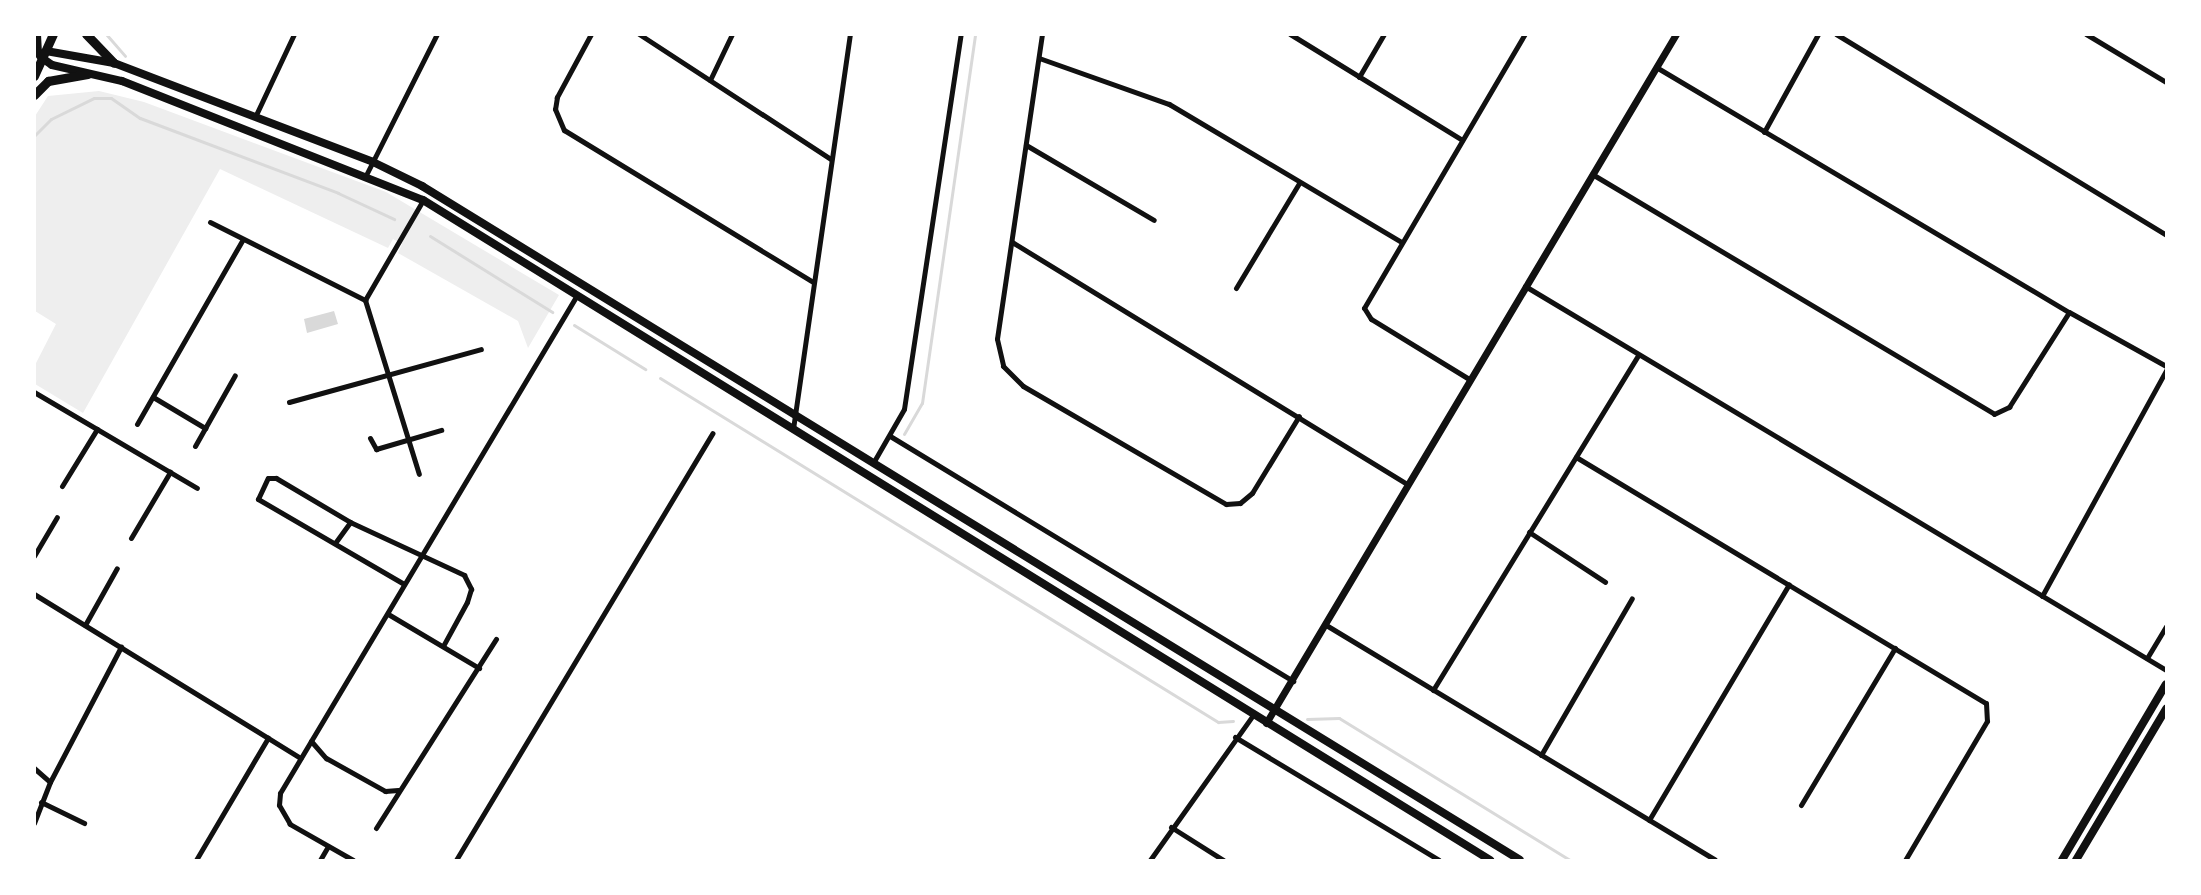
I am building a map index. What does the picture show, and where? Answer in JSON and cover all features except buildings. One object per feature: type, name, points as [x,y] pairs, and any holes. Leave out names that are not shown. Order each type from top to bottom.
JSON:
[{"type":"highway","points":[[36,34],[40,53]]},
{"type":"highway","points":[[34,76],[40,53],[52,34]]},
{"type":"highway","points":[[86,34],[114,63]]},
{"type":"highway","points":[[34,95],[48,81],[87,74]]},
{"type":"main road","points":[[40,53],[114,63],[373,162],[444,198],[1520,861]]},
{"type":"main road","points":[[40,53],[52,65],[122,81],[423,200],[1490,861]]},
{"type":"main road","points":[[2062,861],[2166,684]]},
{"type":"main road","points":[[2076,861],[2166,709]]},
{"type":"street","points":[[255,117],[294,34]]},
{"type":"street","points":[[366,176],[437,34]]},
{"type":"street","points":[[591,34],[557,97],[555,109],[564,130],[813,282]]},
{"type":"street","points":[[639,34],[831,159]]},
{"type":"street","points":[[710,80],[732,34]]},
{"type":"street","points":[[792,429],[850,34]]},
{"type":"street","points":[[873,464],[904,409],[909,385],[961,34]]},
{"type":"street","points":[[1042,34],[996,339],[998,352],[1012,377],[1226,504],[1240,503],[1252,493],[1299,416]]},
{"type":"street","points":[[1290,34],[1462,140]]},
{"type":"street","points":[[1359,77],[1384,34]]},
{"type":"street","points":[[1469,379],[1366,314],[1366,302],[1525,34]]},
{"type":"street","points":[[1266,723],[1676,34]]},
{"type":"street","points":[[1764,132],[1818,34]]},
{"type":"street","points":[[1836,34],[2166,235]]},
{"type":"street","points":[[2086,34],[2166,82]]},
{"type":"street","points":[[1039,58],[1169,104],[1401,242]]},
{"type":"street","points":[[1656,67],[2166,368],[2042,596]]},
{"type":"street","points":[[1026,145],[1154,220]]},
{"type":"street","points":[[1592,174],[1994,414],[2009,407],[2069,312]]},
{"type":"street","points":[[1236,288],[1299,183]]},
{"type":"street","points":[[364,300],[423,200]]},
{"type":"street","points":[[210,222],[364,300],[419,474]]},
{"type":"street","points":[[137,424],[243,239]]},
{"type":"street","points":[[1012,242],[1407,484]]},
{"type":"street","points":[[1525,286],[2166,670]]},
{"type":"street","points":[[353,861],[290,824],[279,805],[280,793],[577,295]]},
{"type":"street","points":[[289,402],[481,349]]},
{"type":"street","points":[[1433,690],[1638,355]]},
{"type":"street","points":[[195,446],[235,375]]},
{"type":"street","points":[[34,392],[197,488]]},
{"type":"street","points":[[153,397],[205,428]]},
{"type":"street","points":[[62,486],[97,429]]},
{"type":"street","points":[[370,438],[374,449],[441,430]]},
{"type":"street","points":[[456,861],[713,433]]},
{"type":"street","points":[[890,436],[1293,681]]},
{"type":"street","points":[[1576,457],[1982,699],[1988,710],[1987,721],[1905,861]]},
{"type":"street","points":[[131,538],[170,472]]},
{"type":"street","points":[[404,584],[258,499],[268,478],[276,478],[350,522],[419,557],[464,575],[470,582],[467,602],[443,646]]},
{"type":"street","points":[[34,556],[57,517]]},
{"type":"street","points":[[335,543],[350,522]]},
{"type":"street","points":[[1529,532],[1605,582]]},
{"type":"street","points":[[86,625],[117,568]]},
{"type":"street","points":[[1649,820],[1789,584]]},
{"type":"street","points":[[34,594],[301,758]]},
{"type":"street","points":[[1541,755],[1632,598]]},
{"type":"street","points":[[388,614],[479,668]]},
{"type":"street","points":[[1326,625],[1715,861]]},
{"type":"street","points":[[2147,658],[2166,626]]},
{"type":"street","points":[[376,828],[472,672],[479,668],[496,639]]},
{"type":"street","points":[[34,823],[50,782],[122,647]]},
{"type":"street","points":[[1801,805],[1895,648]]},
{"type":"street","points":[[1149,861],[1235,737],[1253,715]]},
{"type":"street","points":[[1235,737],[1439,861]]},
{"type":"street","points":[[196,861],[268,738]]},
{"type":"street","points":[[311,741],[336,764],[385,791],[398,790]]},
{"type":"street","points":[[34,768],[50,782]]},
{"type":"street","points":[[41,802],[84,823]]},
{"type":"street","points":[[1171,828],[1223,861]]},
{"type":"street","points":[[320,861],[328,846]]},
{"type":"shaded area","points":[[99,91],[144,102],[386,192],[559,295],[528,348],[518,321],[398,253],[402,244],[393,239],[388,248],[220,169],[83,413],[35,384],[34,367],[56,324],[35,311],[35,116],[48,96]]},
{"type":"shaded area","points":[[334,311],[338,324],[307,333],[304,319]]},
{"type":"waterway","points":[[106,34],[125,56]]},
{"type":"waterway","points":[[904,434],[922,403],[975,34]]},
{"type":"waterway","points":[[34,136],[51,119],[94,98],[111,98],[140,118],[338,193],[394,219]]},
{"type":"waterway","points":[[430,236],[552,312]]},
{"type":"waterway","points":[[574,325],[645,369]]},
{"type":"waterway","points":[[660,378],[1218,722],[1233,721]]},
{"type":"waterway","points":[[1307,719],[1339,718],[1570,860]]}]
